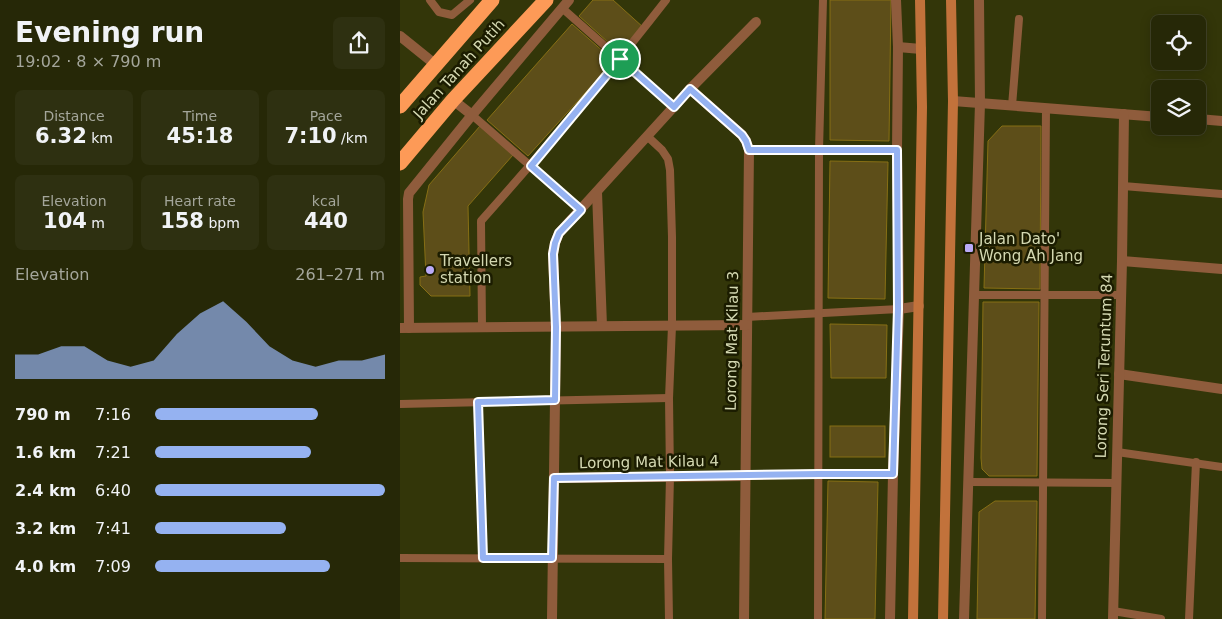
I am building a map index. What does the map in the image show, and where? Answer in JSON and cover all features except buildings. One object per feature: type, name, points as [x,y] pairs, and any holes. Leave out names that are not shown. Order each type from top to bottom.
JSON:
[{"type":"highway","name":"Jalan Tanah Putih","points":[[400,106],[492,0]]},
{"type":"highway","name":"Jalan Tanah Putih","points":[[400,163],[453,100],[546,0]]},
{"type":"main road","points":[[913,619],[922,107],[920,0]]},
{"type":"main road","points":[[943,619],[953,101],[951,0]]},
{"type":"street","points":[[890,619],[898,309],[898,47],[896,0]]},
{"type":"street","points":[[964,619],[980,103],[979,0]]},
{"type":"street","points":[[566,4],[472,114],[408,195],[405,328],[672,326],[747,321]]},
{"type":"street","points":[[552,619],[556,327],[553,254],[555,243],[559,233],[690,89],[756,22]]},
{"type":"street","points":[[400,36],[436,64]]},
{"type":"street","points":[[898,47],[920,49]]},
{"type":"street","points":[[690,89],[742,135],[749,150]]},
{"type":"street","points":[[453,100],[472,114]]},
{"type":"street","points":[[953,101],[1151,116]]},
{"type":"street","name":"Lorong Seri Teruntum 84","points":[[1113,615],[1124,114]]},
{"type":"street","points":[[1206,120],[1222,121]]},
{"type":"street","name":"Lorong Mat Kilau 3","points":[[744,619],[749,150]]},
{"type":"street","points":[[597,192],[602,326]]},
{"type":"street","points":[[1122,261],[1222,269]]},
{"type":"street","points":[[898,309],[919,306]]},
{"type":"street","points":[[1119,374],[1222,389]]},
{"type":"street","name":"Lorong Mat Kilau 4","points":[[554,478],[746,476]]},
{"type":"lane","points":[[430,0],[438,12],[452,15],[470,0]]},
{"type":"lane","points":[[482,327],[481,222],[531,166],[620,59],[666,0]]},
{"type":"lane","points":[[818,619],[820,150],[823,0]]},
{"type":"lane","points":[[566,4],[620,59],[674,107]]},
{"type":"lane","points":[[1012,106],[1019,19]]},
{"type":"lane","points":[[1042,619],[1046,108]]},
{"type":"lane","points":[[472,114],[581,210]]},
{"type":"lane","points":[[648,136],[668,159],[670,170],[672,326],[668,559],[669,619]]},
{"type":"lane","points":[[749,150],[897,150]]},
{"type":"lane","points":[[1123,186],[1222,194]]},
{"type":"lane","points":[[974,295],[1121,296]]},
{"type":"lane","points":[[747,321],[819,313],[898,309]]},
{"type":"lane","points":[[400,404],[670,398]]},
{"type":"lane","points":[[478,402],[483,558]]},
{"type":"lane","points":[[1116,452],[1222,466]]},
{"type":"lane","points":[[1189,619],[1196,462]]},
{"type":"lane","points":[[746,476],[893,474]]},
{"type":"lane","points":[[969,482],[1116,483]]},
{"type":"lane","points":[[400,558],[668,559]]},
{"type":"lane","points":[[1113,615],[1161,619]]},
{"type":"place","name":"Jalan Dato' Wong Ah Jang","points":[[969,248]]},
{"type":"place","name":"Travellers station","points":[[430,270]]},
{"type":"route","points":[[620,59],[674,107],[690,89],[742,135],[749,150],[897,150],[898,309],[893,474],[554,478],[552,558],[483,558],[478,402],[555,400],[556,327],[553,254],[559,233],[581,210],[531,166],[620,59]]}]
